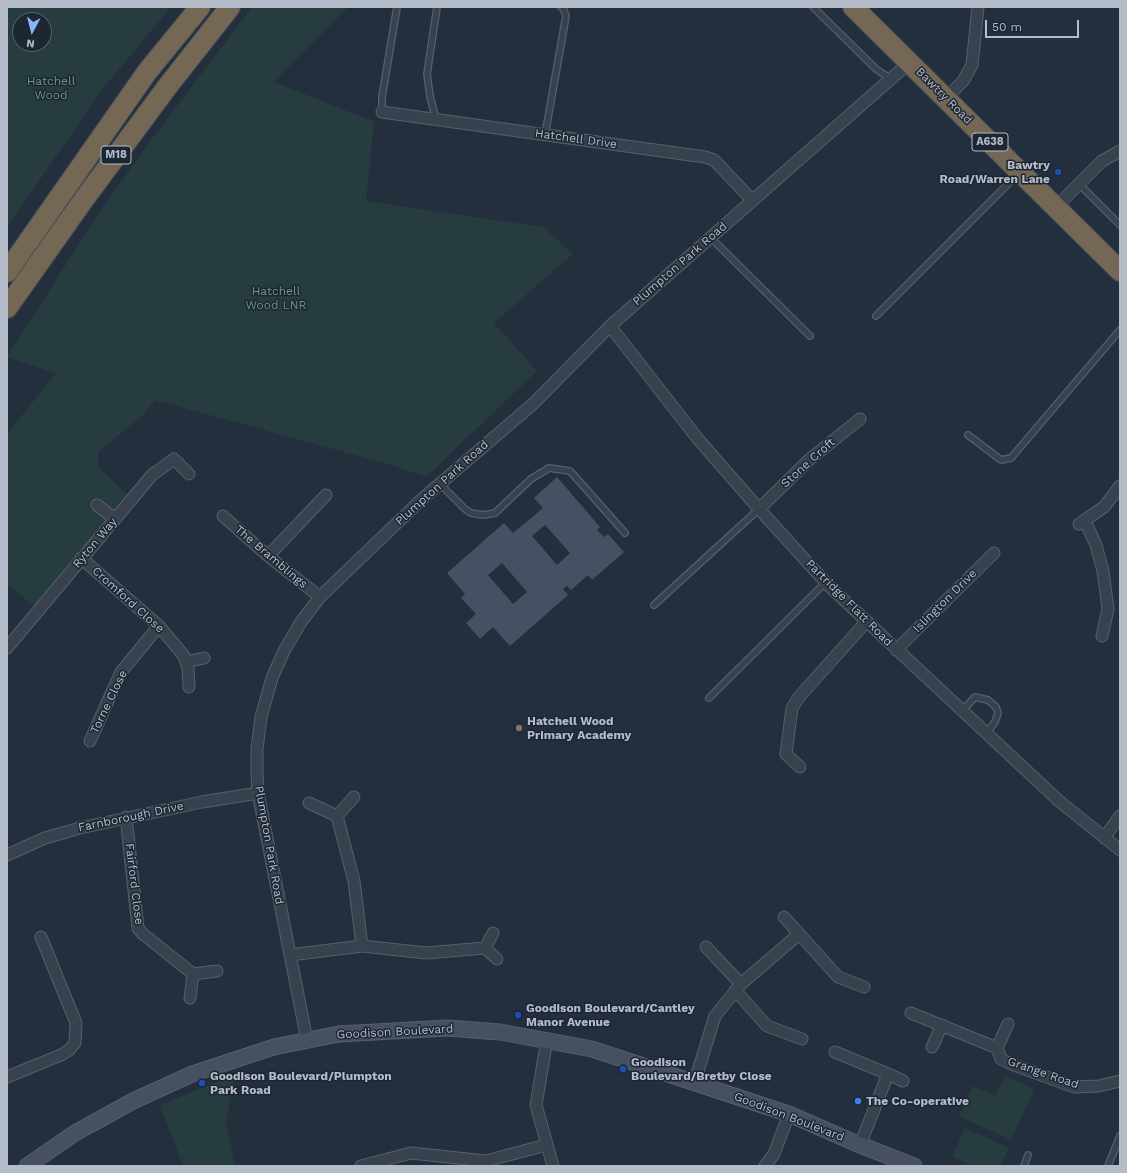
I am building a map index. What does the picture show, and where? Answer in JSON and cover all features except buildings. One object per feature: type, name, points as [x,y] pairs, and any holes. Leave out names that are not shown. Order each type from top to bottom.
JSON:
[{"type":"highway","name":"M18","points":[[7,272],[147,72],[200,7]]},
{"type":"highway","name":"M18","points":[[7,308],[82,202],[153,106],[230,7]]},
{"type":"highway","name":"Bawtry Road","points":[[853,7],[1120,271]]},
{"type":"street","points":[[945,99],[963,81],[972,65],[978,7]]},
{"type":"street","name":"Plumpton Park Road","points":[[307,1040],[258,793],[257,749],[261,717],[272,678],[284,651],[301,622],[320,597],[439,483],[533,404],[610,326],[910,62]]},
{"type":"street","name":"Hatchell Drive","points":[[382,112],[706,157],[714,160],[752,200]]},
{"type":"street","points":[[1056,207],[1078,183],[1102,161],[1120,151]]},
{"type":"street","name":"Partridge Flatt Road","points":[[610,326],[698,439],[758,509],[826,582],[866,622],[1059,802],[1120,850]]},
{"type":"street","name":"Stone Croft","points":[[758,509],[810,459],[860,419]]},
{"type":"street","name":"Ryton Way","points":[[7,648],[152,475],[174,459],[189,474]]},
{"type":"street","points":[[1102,636],[1108,609],[1103,571],[1096,545],[1082,522],[1104,507],[1120,486]]},
{"type":"street","points":[[268,556],[326,495]]},
{"type":"street","points":[[97,505],[115,519]]},
{"type":"street","name":"The Bramblings","points":[[223,516],[268,556],[320,597]]},
{"type":"street","name":"Islington Drive","points":[[896,650],[994,553]]},
{"type":"street","name":"Cromford Close","points":[[81,558],[159,626],[184,656],[189,688]]},
{"type":"street","points":[[800,767],[786,754],[792,708],[799,697],[866,622]]},
{"type":"street","name":"Torne Close","points":[[90,741],[121,672],[159,626]]},
{"type":"street","points":[[186,662],[204,658]]},
{"type":"street","name":"Farnborough Drive","points":[[7,855],[45,838],[126,817],[258,793]]},
{"type":"street","points":[[338,816],[354,797]]},
{"type":"street","points":[[309,803],[338,816]]},
{"type":"street","points":[[338,816],[354,881],[362,946]]},
{"type":"street","points":[[1104,838],[1120,816]]},
{"type":"street","name":"Fairford Close","points":[[126,817],[138,928],[143,934],[193,974]]},
{"type":"street","points":[[784,917],[838,977],[864,987]]},
{"type":"street","points":[[485,948],[493,933]]},
{"type":"street","points":[[694,1081],[715,1016],[738,987],[799,934]]},
{"type":"street","points":[[7,1077],[61,1055],[69,1050],[75,1043],[76,1023],[41,937]]},
{"type":"street","points":[[290,955],[362,946],[426,953],[485,948],[497,959]]},
{"type":"street","points":[[706,947],[738,987],[766,1026],[802,1040]]},
{"type":"street","points":[[190,998],[193,974],[217,972]]},
{"type":"street","name":"Grange Road","points":[[911,1013],[997,1048]]},
{"type":"street","name":"Grange Road","points":[[1008,1024],[997,1048],[1001,1059],[1074,1087],[1099,1086],[1120,1081]]},
{"type":"street","points":[[932,1047],[942,1025]]},
{"type":"street","name":"Goodison Boulevard","points":[[27,1166],[76,1133],[133,1101],[192,1074],[274,1047],[339,1034],[447,1028],[500,1032],[547,1039],[592,1049],[694,1081],[789,1114],[860,1145],[914,1166]]},
{"type":"street","points":[[547,1039],[536,1105],[553,1166]]},
{"type":"street","points":[[835,1052],[903,1081]]},
{"type":"street","points":[[860,1145],[888,1074]]},
{"type":"street","points":[[765,1166],[774,1154],[789,1114]]},
{"type":"street","points":[[361,1166],[411,1153],[486,1161],[546,1145]]},
{"type":"lane","points":[[382,112],[382,97],[397,7]]},
{"type":"lane","points":[[436,120],[430,96],[427,74],[437,7]]},
{"type":"lane","points":[[545,135],[566,16],[564,8],[560,7]]},
{"type":"lane","points":[[813,7],[876,69],[891,80]]},
{"type":"lane","points":[[876,316],[1020,172]]},
{"type":"lane","points":[[1078,183],[1120,225]]},
{"type":"lane","points":[[710,237],[810,336]]},
{"type":"lane","points":[[968,435],[1001,460],[1011,458],[1120,330]]},
{"type":"lane","points":[[439,483],[465,509],[471,513],[483,515],[495,513],[531,479],[549,468],[570,471],[625,533]]},
{"type":"lane","points":[[654,604],[758,509]]},
{"type":"lane","points":[[710,698],[826,582]]},
{"type":"lane","points":[[962,712],[974,697],[988,700],[996,707],[998,713],[995,722],[986,734]]},
{"type":"lane","points":[[1108,1166],[1120,1136]]},
{"type":"lane","points":[[1024,1166],[1028,1155]]},
{"type":"green space","name":"Hatchell Wood","points":[[7,7],[171,7],[102,90],[7,227]]},
{"type":"green space","name":"Hatchell Wood LNR","points":[[252,7],[348,7],[274,82],[374,122],[366,201],[543,227],[573,254],[494,323],[537,371],[426,477],[388,464],[155,400],[143,415],[98,452],[98,466],[129,496],[40,610],[7,585],[7,434],[56,373],[7,357],[98,214],[145,148]]},
{"type":"green space","points":[[235,1074],[226,1122],[235,1166],[183,1166],[160,1105]]},
{"type":"green space","points":[[1005,1076],[1034,1089],[1011,1140],[959,1116],[973,1086],[995,1096]]},
{"type":"green space","points":[[965,1128],[1009,1148],[1000,1166],[973,1166],[952,1157]]},
{"type":"place","name":"Bawtry Road/Warren Lane","points":[[1058,172]]},
{"type":"place","name":"Hatchell Wood Primary Academy","points":[[519,728]]},
{"type":"place","name":"Goodison Boulevard/Cantley Manor Avenue","points":[[518,1015]]},
{"type":"place","name":"Goodison Boulevard/Bretby Close","points":[[623,1069]]},
{"type":"place","name":"Goodison Boulevard/Plumpton Park Road","points":[[202,1083]]},
{"type":"place","name":"The Co-operative","points":[[858,1101]]}]
